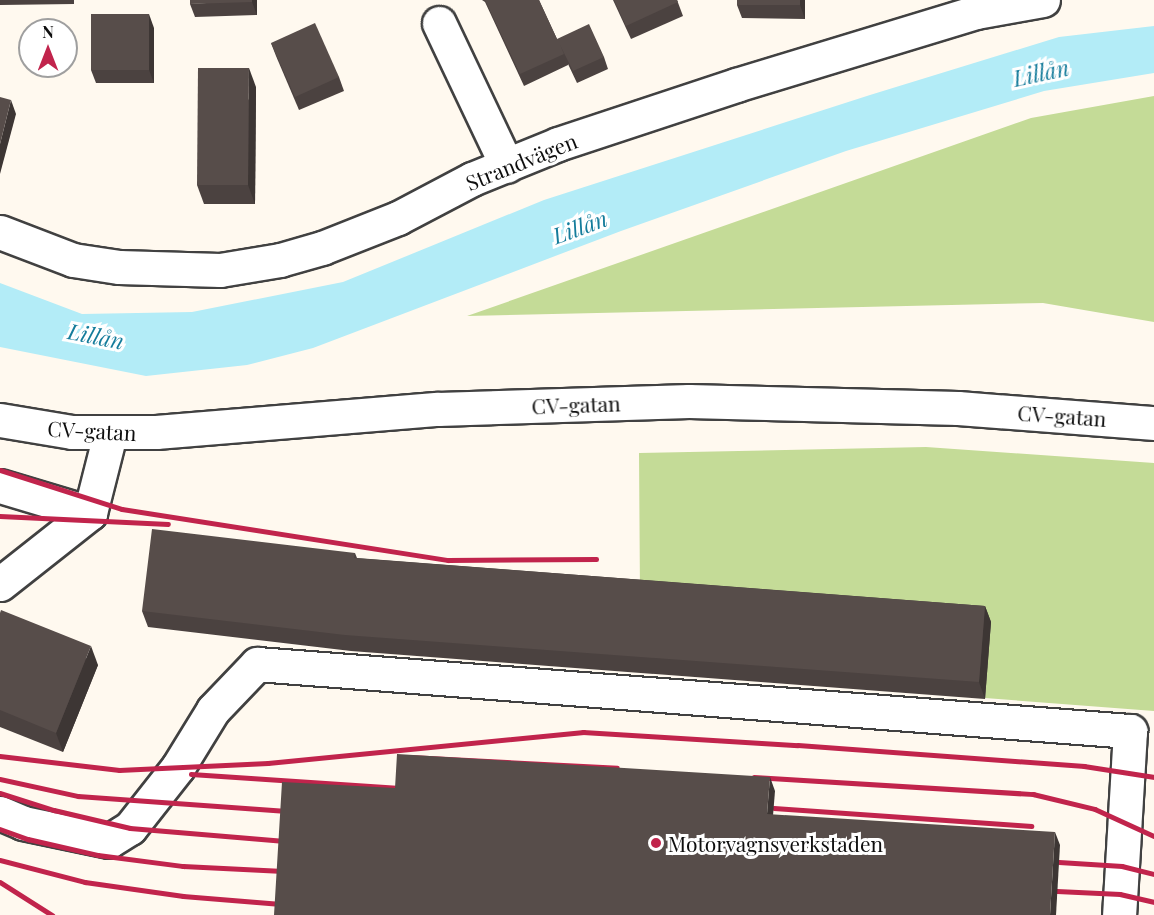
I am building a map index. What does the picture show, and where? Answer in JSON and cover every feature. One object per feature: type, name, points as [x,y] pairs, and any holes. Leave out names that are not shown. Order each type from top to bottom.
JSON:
[{"type":"street","name":"Strandvägen","points":[[0,232],[73,260],[119,267],[220,270],[280,260],[322,248],[398,218],[472,180],[558,144],[736,85],[976,12],[1043,0]]},
{"type":"street","points":[[439,22],[507,166]]},
{"type":"street","name":"CV-gatan","points":[[0,420],[63,431],[110,434],[438,409],[689,401],[958,408],[1154,423]]},
{"type":"street","points":[[0,584],[90,513],[110,434]]},
{"type":"street","points":[[0,486],[90,513]]},
{"type":"street","points":[[0,813],[23,823],[110,841],[130,828],[178,767],[213,710],[257,664],[1142,732],[1119,915]]},
{"type":"green space","points":[[1154,96],[1154,322],[1043,303],[467,316],[1031,118]]},
{"type":"green space","points":[[926,447],[1154,463],[1154,711],[985,698],[990,622],[640,595],[639,453]]},
{"type":"water","name":"Lillån","points":[[1154,26],[1154,73],[1044,91],[846,151],[621,231],[313,348],[247,365],[146,376],[0,347],[0,283],[82,314],[192,312],[343,282],[544,200],[870,95],[1059,37]]},
{"type":"building","points":[[190,0],[252,0],[252,2],[190,4]]},
{"type":"building","points":[[485,0],[539,0],[557,39],[589,24],[604,57],[573,71],[560,45],[564,54],[520,74]]},
{"type":"building","points":[[614,0],[677,0],[678,2],[626,26]]},
{"type":"building","points":[[737,0],[800,0],[800,5],[737,5]]},
{"type":"building","points":[[91,14],[149,14],[149,70],[91,70]]},
{"type":"building","points":[[315,23],[339,77],[295,97],[271,43]]},
{"type":"building","points":[[198,68],[249,68],[248,185],[197,185]]},
{"type":"building","points":[[0,97],[11,100],[0,144]]},
{"type":"building","points":[[152,529],[355,553],[354,558],[985,606],[979,682],[345,635],[142,611]]},
{"type":"building","points":[[1,610],[91,646],[56,733],[0,710]]},
{"type":"building","name":"Motorvagnsverkstaden","points":[[397,754],[770,777],[767,814],[1055,832],[1050,915],[274,915],[282,782],[395,788]]},
{"type":"railway","points":[[0,470],[122,509],[448,560],[596,559]]},
{"type":"railway","points":[[0,516],[168,524]]},
{"type":"railway","points":[[0,756],[119,770],[268,763],[583,732],[1084,766],[1154,777]]},
{"type":"railway","points":[[410,757],[617,768]]},
{"type":"railway","points":[[191,774],[400,788]]},
{"type":"railway","points":[[754,777],[1033,794],[1095,809],[1154,836]]},
{"type":"railway","points":[[0,779],[78,796],[286,811]]},
{"type":"railway","points":[[0,793],[54,810],[130,828],[284,841]]},
{"type":"railway","points":[[774,808],[1031,826]]},
{"type":"railway","points":[[0,829],[28,839],[98,855],[183,866],[283,871]]},
{"type":"railway","points":[[0,860],[85,882],[183,896],[281,904]]},
{"type":"railway","points":[[1059,862],[1122,866],[1154,874]]},
{"type":"railway","points":[[0,882],[52,915]]},
{"type":"railway","points":[[1057,891],[1120,894],[1154,902]]},
{"type":"place","name":"Motorvagnsverkstaden","points":[[656,843]]}]
